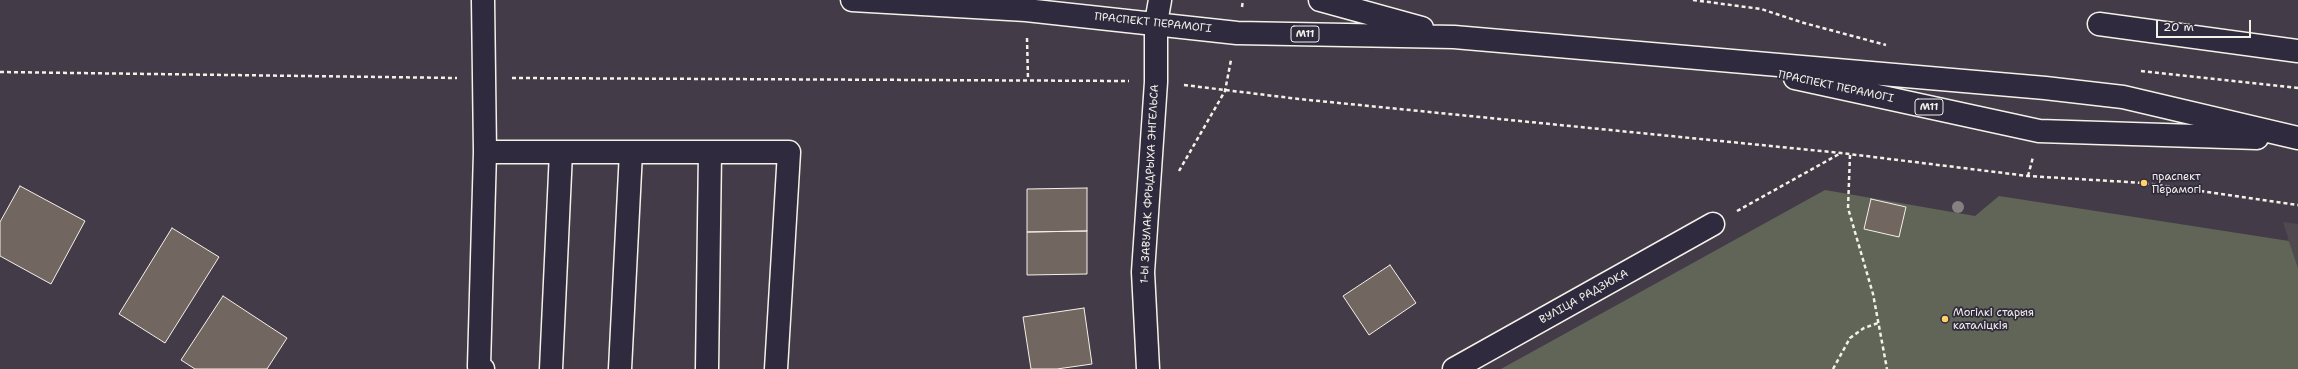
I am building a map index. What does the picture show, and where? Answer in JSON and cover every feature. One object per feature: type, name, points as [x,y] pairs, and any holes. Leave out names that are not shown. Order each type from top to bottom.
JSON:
[{"type":"main road","points":[[483,0],[485,152],[479,366],[483,369]]},
{"type":"main road","name":"ПРАСПЕКТ ПЕРАМОГІ","points":[[852,0],[1026,10],[1237,33],[1454,37],[1709,58],[2123,97],[2298,138]]},
{"type":"main road","name":"1-Ы ЗАВУЛАК ФРЫДРЫХА ЭНГЕЛЬСА","points":[[1148,369],[1143,272],[1156,82],[1156,23],[1160,0]]},
{"type":"main road","name":"ПРАСПЕКТ ПЕРАМОГІ","points":[[1320,0],[1454,37]]},
{"type":"main road","points":[[2099,24],[2298,51]]},
{"type":"main road","name":"ПРАСПЕКТ ПЕРАМОГІ","points":[[1709,58],[2039,132],[2298,138]]},
{"type":"main road","points":[[485,152],[789,152],[776,369]]},
{"type":"main road","points":[[551,369],[561,152]]},
{"type":"main road","points":[[620,369],[631,152]]},
{"type":"main road","points":[[707,369],[710,152]]},
{"type":"main road","name":"ВУЛІЦА РАДЗЮКА","points":[[1454,369],[1713,224]]},
{"type":"path","points":[[1175,178],[1225,91],[1243,0]]},
{"type":"path","points":[[1693,0],[1761,9],[1804,23],[1887,45]]},
{"type":"path","points":[[2135,70],[2298,88]]},
{"type":"path","points":[[0,72],[485,78],[1156,82],[1225,91],[1841,153],[2028,176],[2144,182],[2298,205]]},
{"type":"path","points":[[1713,224],[1841,153]]},
{"type":"path","points":[[1850,154],[1848,208],[1873,294],[1887,369]]},
{"type":"path","points":[[1833,369],[1850,338],[1864,328],[1878,322]]},
{"type":"shaded area","points":[[2283,222],[2298,224],[2298,268],[2289,241]]},
{"type":"green space","name":"Могілкі старыя каталіцкія","points":[[1825,190],[1975,216],[1999,196],[2289,241],[2298,268],[2298,369],[1501,369]]},
{"type":"building","points":[[20,186],[85,221],[51,284],[0,256],[0,222]]},
{"type":"building","points":[[1087,188],[1087,231],[1027,232],[1027,189]]},
{"type":"building","points":[[1871,199],[1906,207],[1899,237],[1864,229]]},
{"type":"building","points":[[172,228],[219,257],[165,343],[119,314]]},
{"type":"building","points":[[1087,231],[1087,274],[1027,275],[1027,232]]},
{"type":"building","points":[[1390,265],[1416,303],[1369,335],[1343,296]]},
{"type":"building","points":[[223,296],[287,338],[267,369],[195,369],[181,360]]},
{"type":"building","points":[[1084,308],[1092,364],[1057,369],[1031,369],[1023,317]]},
{"type":"place","name":"праспект Перамогі","points":[[2144,183]]},
{"type":"place","name":"Могілкі старыя каталіцкія","points":[[1945,319]]}]
